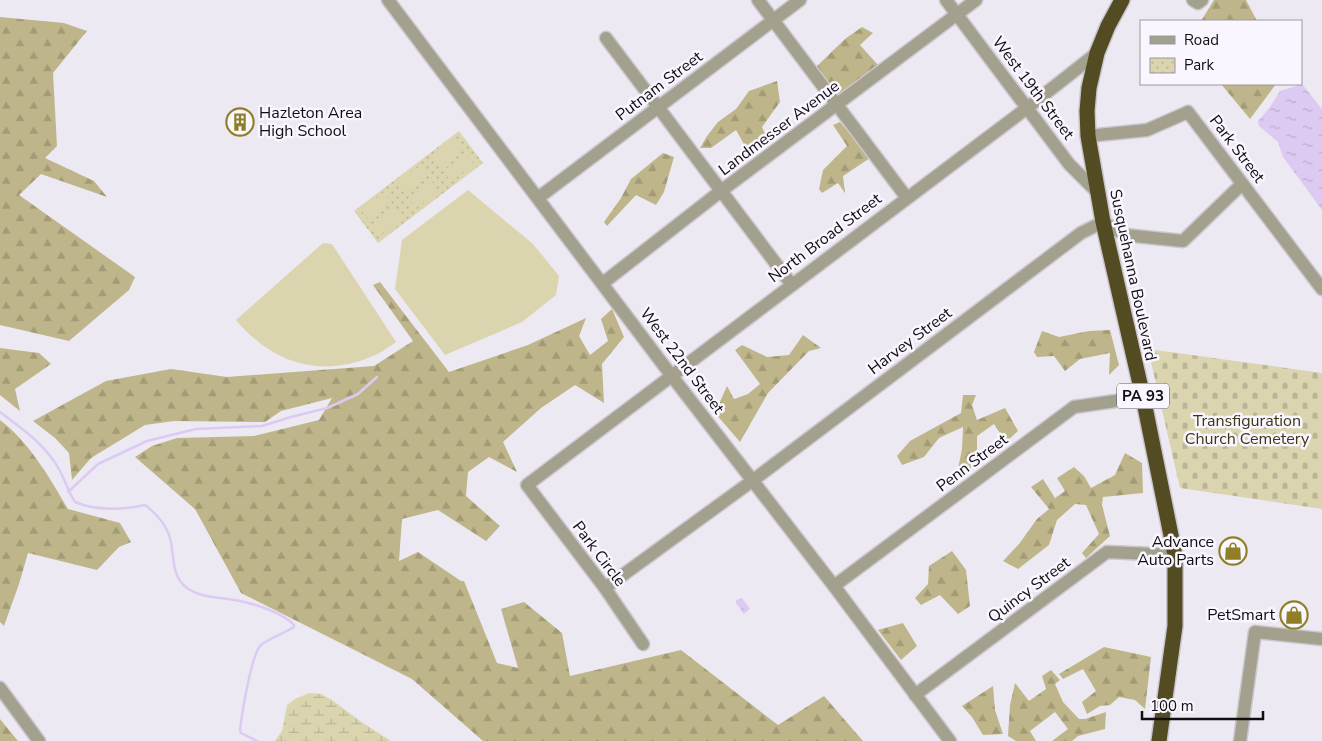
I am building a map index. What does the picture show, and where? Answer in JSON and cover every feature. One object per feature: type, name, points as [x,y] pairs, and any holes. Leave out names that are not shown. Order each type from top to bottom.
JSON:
[{"type":"highway","name":"North Broad Street","points":[[1097,53],[1108,26],[1122,0]]},
{"type":"highway","name":"Susquehanna Boulevard","points":[[1097,53],[1089,88],[1087,111],[1088,136],[1103,222],[1143,398],[1175,555],[1175,626],[1159,741]]},
{"type":"street","name":"West 22nd Street","points":[[388,0],[950,741]]},
{"type":"street","points":[[758,0],[907,198]]},
{"type":"street","name":"Putnam Street","points":[[538,198],[800,0]]},
{"type":"street","name":"West 19th Street","points":[[946,0],[1069,164],[1097,192]]},
{"type":"street","name":"Landmesser Avenue","points":[[603,284],[722,191],[976,0]]},
{"type":"street","points":[[1193,0],[1198,3],[1202,0]]},
{"type":"street","points":[[606,38],[792,285]]},
{"type":"street","name":"North Broad Street","points":[[527,485],[1027,108],[1097,53]]},
{"type":"street","name":"Park Street","points":[[1088,136],[1147,130],[1188,112],[1322,289]]},
{"type":"street","points":[[1103,222],[1125,235],[1184,240],[1242,184]]},
{"type":"street","name":"Harvey Street","points":[[605,588],[752,481],[1081,233],[1103,222]]},
{"type":"street","name":"Penn Street","points":[[834,586],[1074,407],[1143,398]]},
{"type":"street","name":"Park Circle","points":[[527,485],[605,588],[643,644]]},
{"type":"street","name":"Quincy Street","points":[[915,694],[1107,552],[1175,555]]},
{"type":"street","points":[[1240,741],[1255,632],[1322,639]]},
{"type":"street","points":[[0,688],[39,741]]},
{"type":"green space","points":[[1214,0],[1246,0],[1256,20],[1202,20]]},
{"type":"green space","points":[[0,17],[64,23],[87,31],[53,73],[57,146],[45,158],[94,181],[107,197],[41,174],[19,195],[135,277],[129,290],[69,341],[0,325]]},
{"type":"green space","points":[[862,27],[873,33],[860,45],[878,65],[838,97],[817,66],[845,39]]},
{"type":"green space","points":[[777,81],[780,102],[762,127],[769,142],[750,155],[736,130],[711,148],[700,148],[718,122],[736,109],[749,91]]},
{"type":"green space","points":[[1222,85],[1275,85],[1250,119]]},
{"type":"green space","points":[[840,122],[870,158],[843,176],[845,193],[838,183],[822,193],[819,189],[823,170],[847,146],[833,125]]},
{"type":"green space","points":[[459,131],[483,163],[378,243],[354,211]]},
{"type":"green space","points":[[455,139],[463,150],[440,167],[432,156]]},
{"type":"green space","points":[[663,153],[674,157],[664,192],[656,205],[636,195],[607,226],[604,222],[621,198],[631,179]]},
{"type":"green space","points":[[466,154],[474,164],[451,182],[443,171]]},
{"type":"green space","points":[[420,166],[428,176],[405,194],[397,183]]},
{"type":"green space","points":[[431,180],[439,191],[416,208],[408,198]]},
{"type":"green space","points":[[468,190],[533,244],[559,276],[556,295],[522,322],[445,355],[395,289],[402,240]]},
{"type":"green space","points":[[384,192],[392,203],[369,220],[361,210]]},
{"type":"green space","points":[[395,207],[403,217],[380,235],[372,224]]},
{"type":"green space","points":[[323,243],[332,244],[396,342],[376,355],[353,363],[334,366],[298,363],[265,347],[236,320]]},
{"type":"green space","points":[[380,282],[449,372],[528,345],[586,318],[579,336],[590,355],[608,341],[601,319],[612,309],[624,337],[602,364],[604,403],[575,385],[541,408],[503,442],[517,472],[489,457],[468,472],[466,496],[500,526],[486,541],[438,510],[402,519],[399,561],[418,552],[461,581],[464,581],[497,663],[518,668],[501,609],[524,602],[562,633],[570,676],[681,650],[778,725],[824,696],[863,741],[483,741],[412,679],[241,593],[195,509],[135,457],[152,446],[177,438],[254,436],[319,420],[332,398],[281,411],[265,422],[174,421],[145,425],[91,458],[72,480],[69,453],[55,438],[33,421],[106,381],[171,369],[227,377],[374,366],[413,341],[373,285]]},
{"type":"green space","points":[[1110,330],[1119,365],[1109,375],[1110,353],[1080,359],[1065,371],[1054,356],[1037,357],[1034,352],[1042,331],[1059,337],[1089,331]]},
{"type":"green space","points":[[803,335],[821,348],[809,351],[768,393],[740,442],[715,413],[727,386],[734,399],[748,394],[760,384],[735,350],[742,345],[767,357],[789,355]]},
{"type":"green space","points":[[0,348],[39,353],[51,364],[15,389],[20,411],[0,395]]},
{"type":"green space","name":"Transfiguration Church Cemetery","points":[[1148,349],[1322,373],[1322,509],[1180,488]]},
{"type":"green space","points":[[963,395],[976,395],[972,405],[977,420],[1005,408],[1018,431],[1006,442],[994,424],[977,436],[977,456],[996,453],[956,478],[962,449],[963,427],[939,438],[924,457],[902,465],[897,456],[910,441],[961,413]]},
{"type":"green space","points":[[0,420],[30,450],[68,509],[120,523],[131,542],[119,547],[97,570],[28,553],[4,626],[0,622]]},
{"type":"green space","points":[[1125,453],[1142,463],[1143,493],[1103,497],[1102,505],[1110,536],[1086,558],[1082,553],[1099,534],[1086,505],[1075,504],[1057,520],[1049,545],[1018,569],[1003,561],[1019,544],[1037,519],[1049,509],[1031,487],[1043,479],[1055,498],[1065,491],[1057,478],[1074,467],[1084,476],[1091,488],[1115,475]]},
{"type":"green space","points":[[952,551],[966,570],[970,606],[958,614],[940,595],[921,605],[915,598],[928,584],[929,566]]},
{"type":"green space","points":[[903,623],[917,646],[901,660],[878,630]]},
{"type":"green space","points":[[1104,647],[1151,657],[1145,709],[1135,700],[1119,697],[1110,705],[1100,706],[1087,714],[1082,702],[1096,691],[1083,669],[1063,679],[1059,674]]},
{"type":"green space","points":[[1051,670],[1060,680],[1055,684],[1063,702],[1079,719],[1085,719],[1106,712],[1105,729],[1078,736],[1072,741],[1052,741],[1068,729],[1055,712],[1030,731],[1036,741],[1016,741],[1008,736],[1010,705],[1015,683],[1029,701],[1046,689],[1042,676]]},
{"type":"green space","points":[[993,686],[995,710],[1003,734],[983,735],[972,717],[962,706]]},
{"type":"green space","points":[[309,693],[321,694],[332,700],[391,741],[275,741],[282,731],[287,705]]},
{"type":"green space","points":[[0,719],[18,741],[0,741]]},
{"type":"water","points":[[1302,84],[1322,109],[1322,210],[1283,157],[1278,142],[1259,126],[1258,121],[1280,91]]},
{"type":"water","points":[[742,598],[750,609],[744,614],[736,603],[736,600]]},
{"type":"waterway","points":[[68,492],[98,464],[147,441],[196,429],[262,426],[327,408],[358,394],[377,377]]},
{"type":"waterway","points":[[0,412],[33,438],[48,453],[60,471],[75,502],[92,507],[110,509],[145,505],[154,512],[167,531],[171,542],[176,573],[182,584],[187,588],[204,595],[258,606],[275,612],[294,625],[294,627],[260,646],[253,661],[240,730],[241,733],[257,741]]},
{"type":"place","name":"Hazleton Area High School","points":[[240,122]]},
{"type":"place","name":"Advance Auto Parts","points":[[1233,551]]},
{"type":"place","name":"PetSmart","points":[[1294,615]]}]
